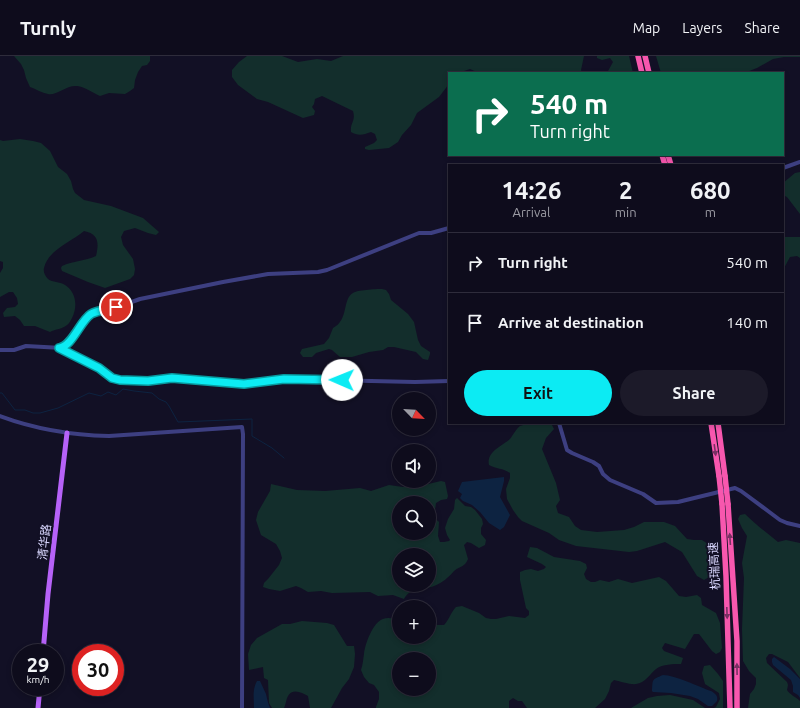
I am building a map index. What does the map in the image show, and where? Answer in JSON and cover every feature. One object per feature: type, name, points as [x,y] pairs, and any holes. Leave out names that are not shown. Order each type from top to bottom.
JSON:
[{"type":"highway","points":[[638,56],[642,72]]},
{"type":"highway","points":[[645,56],[649,72]]},
{"type":"highway","name":"杭瑞高速","points":[[711,424],[725,504],[737,641],[737,708]]},
{"type":"highway","name":"杭瑞高速","points":[[718,424],[725,476],[730,708]]},
{"type":"main road","name":"清华路","points":[[44,644],[48,594],[67,433]]},
{"type":"main road","points":[[38,708],[39,696]]},
{"type":"street","points":[[784,168],[800,162]]},
{"type":"street","points":[[59,348],[62,348],[71,339],[86,319],[92,314],[140,299],[268,274],[318,272],[327,270],[419,233],[431,233],[448,228]]},
{"type":"street","points":[[0,350],[14,350],[26,346],[59,348],[99,368],[112,378],[120,380],[148,381],[172,378],[244,384],[284,379],[415,382],[448,381]]},
{"type":"street","points":[[0,416],[34,427],[91,436],[242,427],[242,708]]},
{"type":"street","points":[[559,424],[569,452],[593,462],[599,466],[603,474],[610,480],[643,494],[654,502],[678,502],[735,488],[780,520],[800,526]]},
{"type":"green space","points":[[14,56],[150,56],[150,61],[147,65],[142,66],[138,72],[134,88],[130,91],[125,94],[109,93],[100,96],[77,86],[69,87],[51,94],[44,93],[30,87],[21,64]]},
{"type":"green space","points":[[247,56],[282,56],[298,62],[317,59],[331,61],[343,56],[584,56],[582,72],[477,72],[470,69],[461,72],[448,72],[448,85],[439,97],[417,113],[411,125],[398,142],[389,148],[369,150],[365,149],[365,147],[377,140],[375,134],[371,132],[358,135],[351,132],[354,117],[353,111],[322,96],[315,99],[312,107],[315,111],[314,115],[303,118],[268,102],[257,99],[238,85],[232,77],[232,70]]},
{"type":"green space","points":[[597,56],[629,56],[633,72],[608,72],[613,62],[610,58],[602,60],[597,58]]},
{"type":"green space","points":[[656,56],[800,56],[773,59],[747,72],[661,72]]},
{"type":"green space","points":[[20,139],[41,143],[50,151],[58,167],[67,174],[75,193],[84,200],[111,206],[143,218],[159,232],[156,235],[135,228],[124,231],[121,237],[123,245],[133,259],[135,269],[134,275],[130,279],[105,288],[62,271],[61,268],[66,264],[96,256],[98,247],[97,240],[93,234],[84,231],[55,251],[46,262],[44,274],[50,280],[63,284],[72,291],[75,300],[75,309],[72,319],[68,324],[50,332],[35,326],[24,326],[15,316],[4,317],[3,313],[7,308],[15,307],[18,304],[17,298],[13,292],[9,292],[0,297],[0,273],[3,268],[3,262],[0,261],[0,140]]},
{"type":"green space","points":[[800,172],[800,214],[787,197],[784,196],[784,182],[795,173]]},
{"type":"green space","points":[[784,237],[800,237],[800,258],[797,256],[790,257],[784,268]]},
{"type":"green space","points":[[362,290],[386,290],[391,300],[408,314],[414,322],[421,346],[430,352],[428,360],[423,359],[416,352],[394,347],[388,347],[383,350],[352,357],[340,357],[329,349],[316,353],[312,357],[303,357],[300,353],[302,349],[324,344],[329,338],[333,328],[341,320],[347,300],[353,293]]},
{"type":"green space","points":[[527,424],[552,424],[554,429],[546,438],[542,449],[556,483],[560,500],[556,506],[558,513],[569,517],[575,526],[581,530],[597,532],[624,530],[644,522],[664,522],[675,526],[687,539],[702,540],[711,548],[711,553],[708,558],[709,577],[704,580],[697,576],[682,552],[665,542],[629,552],[576,546],[559,540],[549,533],[522,521],[513,510],[507,499],[506,489],[510,478],[510,473],[489,465],[490,456],[492,453],[510,439],[520,426]]},
{"type":"green space","points":[[441,481],[445,482],[448,496],[447,499],[436,503],[436,496],[392,496],[392,540],[436,540],[436,519],[439,522],[438,536],[440,542],[449,541],[450,540],[445,528],[454,509],[455,500],[457,498],[465,506],[471,507],[475,510],[482,519],[483,524],[481,534],[486,540],[485,545],[479,548],[467,542],[464,545],[468,559],[466,563],[455,570],[443,582],[436,585],[436,548],[392,548],[392,592],[410,592],[404,599],[393,595],[378,596],[370,592],[308,592],[296,586],[280,591],[263,587],[264,583],[279,565],[282,558],[276,544],[261,535],[256,520],[258,512],[270,491],[271,484],[297,490],[325,491],[360,488],[371,491],[392,485],[392,488],[436,488],[436,482]]},
{"type":"green space","points":[[745,514],[778,542],[786,540],[800,543],[800,678],[788,662],[772,654],[769,654],[766,658],[767,663],[787,682],[788,692],[800,701],[800,708],[748,708],[750,694],[756,684],[756,678],[749,671],[743,661],[742,629],[744,578],[742,563],[747,536],[738,519],[740,515]]},
{"type":"green space","points":[[530,547],[537,548],[554,557],[580,561],[586,564],[587,568],[584,574],[586,579],[591,582],[600,580],[609,582],[618,579],[632,583],[659,577],[666,581],[679,596],[686,597],[697,595],[701,598],[702,605],[716,613],[720,623],[722,648],[720,652],[716,654],[699,634],[694,634],[685,649],[665,643],[662,648],[664,651],[683,658],[681,664],[659,667],[645,680],[636,684],[614,680],[611,683],[605,699],[595,708],[527,708],[522,701],[518,701],[513,698],[509,701],[509,708],[376,708],[379,699],[379,692],[374,685],[369,683],[364,677],[361,670],[366,645],[370,634],[379,621],[385,618],[392,618],[392,644],[436,644],[436,625],[444,625],[456,607],[462,606],[491,619],[509,616],[525,618],[529,615],[529,611],[526,608],[520,580],[520,572],[531,569],[538,571],[544,569],[546,567],[527,557]]},
{"type":"green space","points":[[302,621],[334,625],[347,646],[354,646],[354,667],[349,679],[342,688],[331,708],[310,708],[308,696],[295,691],[288,696],[284,708],[272,708],[269,703],[268,680],[264,678],[263,667],[249,670],[248,654],[251,645],[257,638],[282,624]]},
{"type":"green space","points":[[710,665],[723,681],[723,708],[714,708],[720,699],[719,693],[705,684],[702,673],[704,666]]},
{"type":"green space","points":[[670,695],[693,700],[705,708],[631,708],[648,698]]},
{"type":"water","points":[[504,477],[500,497],[510,515],[504,527],[500,530],[489,523],[472,505],[463,501],[460,498],[462,494],[458,491],[462,482]]},
{"type":"water","points":[[774,657],[800,679],[800,698],[793,692],[791,680],[773,665],[772,659]]},
{"type":"water","points":[[663,675],[680,679],[711,691],[716,695],[717,701],[712,706],[708,706],[698,699],[690,696],[653,692],[653,680]]},
{"type":"water","points":[[257,681],[260,681],[261,683],[270,708],[254,708],[254,691]]},
{"type":"waterway","points":[[0,393],[2,393],[15,410],[25,410],[33,413],[40,413],[58,408],[89,393],[101,396],[108,392],[116,395],[123,389],[152,393],[159,399],[166,402],[178,422],[252,419],[252,436],[272,448],[284,458]]},
{"type":"route","points":[[116,307],[92,314],[86,319],[71,339],[62,348],[59,348],[99,368],[112,378],[120,380],[148,381],[172,378],[244,384],[284,379],[342,380]]}]
